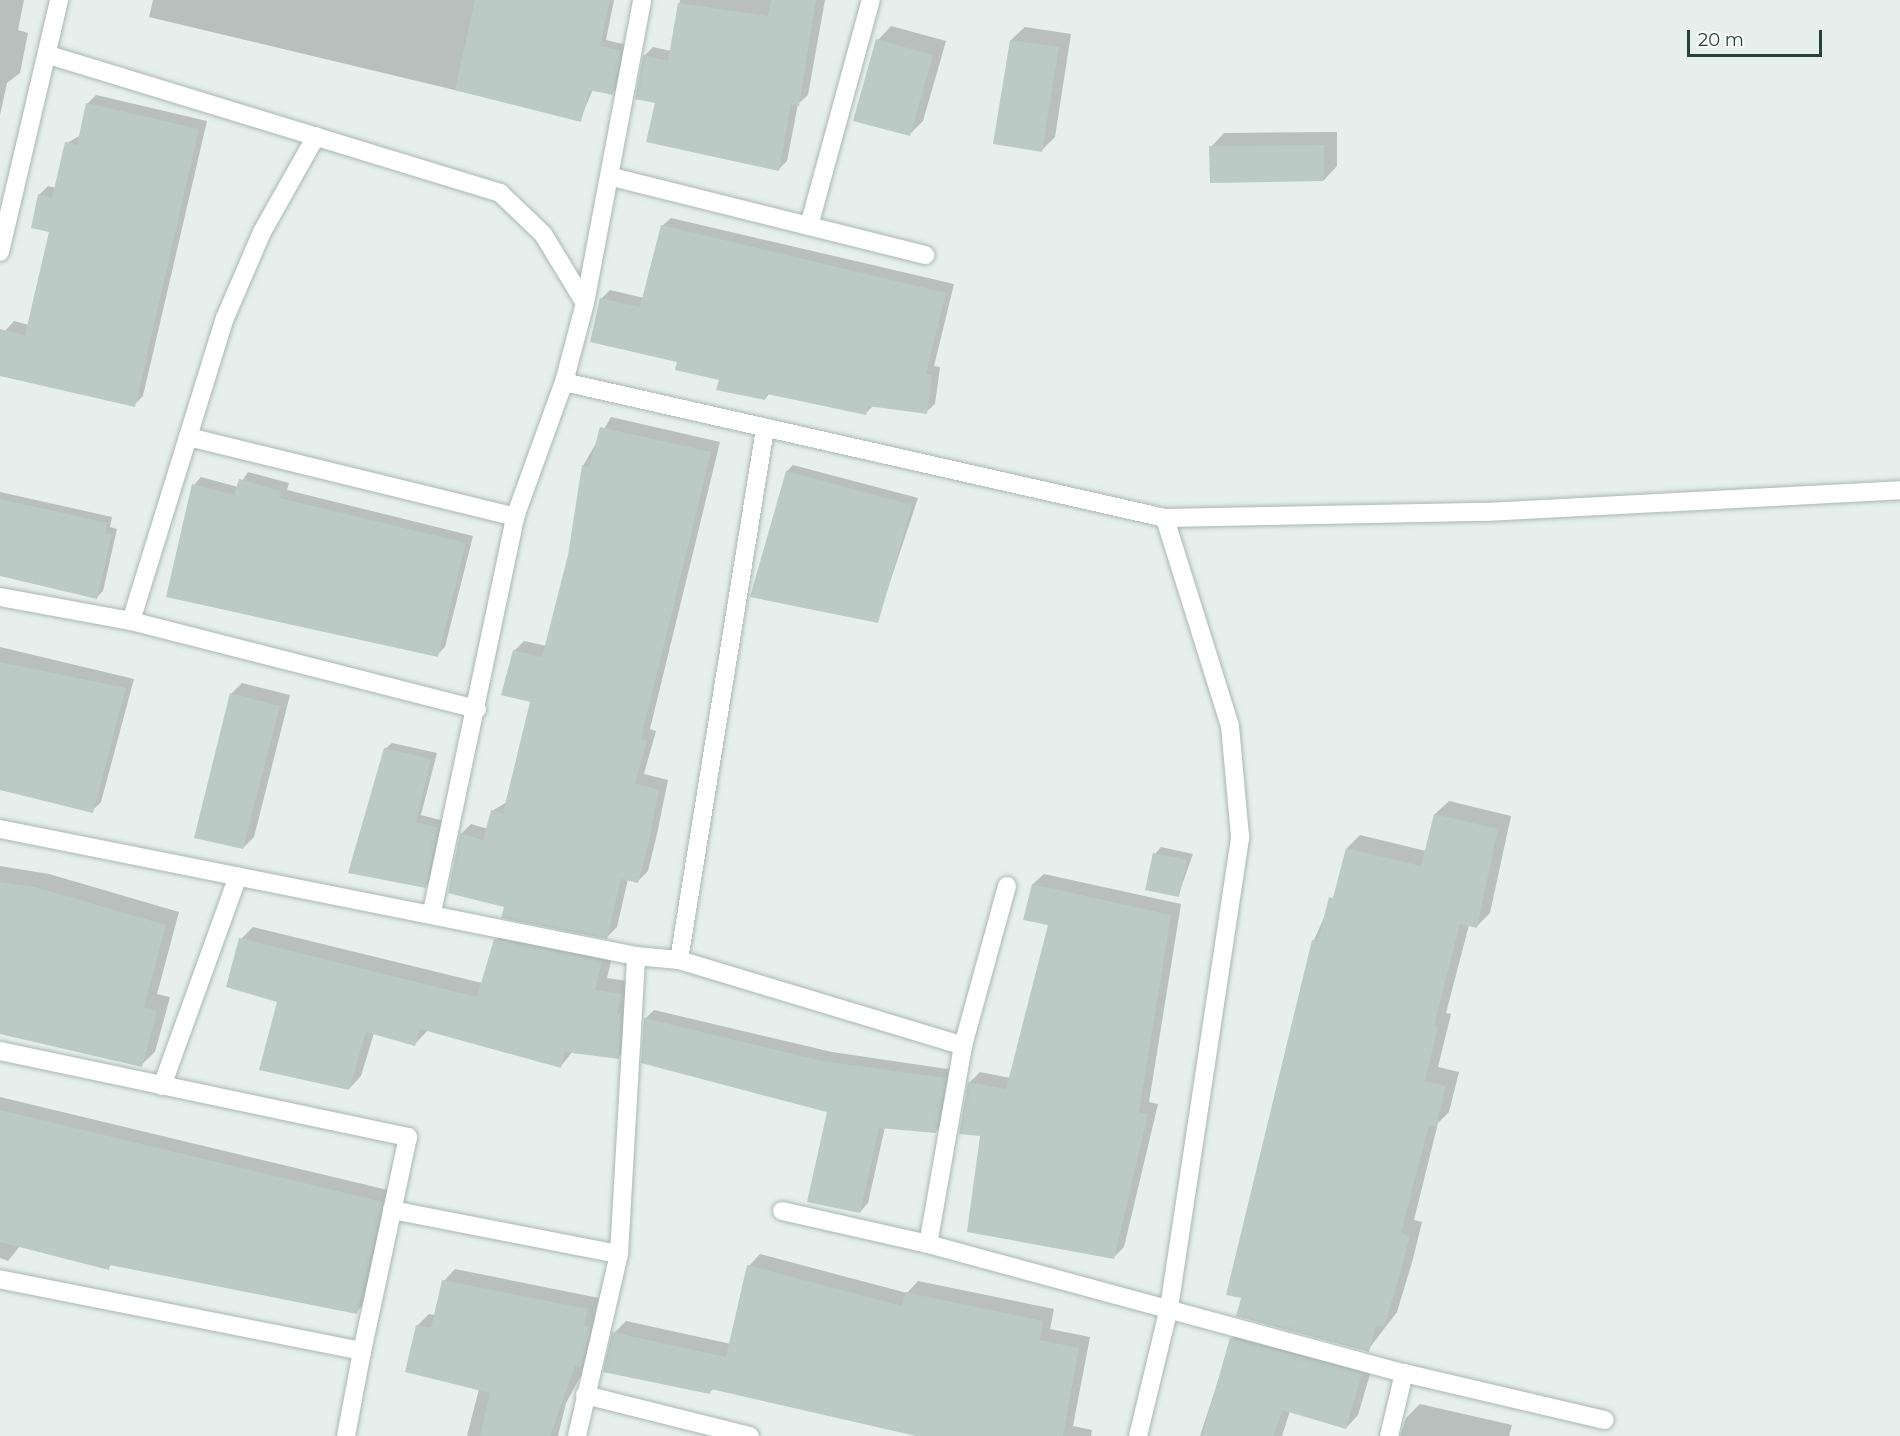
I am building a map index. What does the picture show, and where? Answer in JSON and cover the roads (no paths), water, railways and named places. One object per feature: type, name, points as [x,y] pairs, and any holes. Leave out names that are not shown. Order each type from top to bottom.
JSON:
[{"type":"street","points":[[0,252],[49,55],[58,0]]},
{"type":"street","points":[[432,912],[477,709],[515,517],[564,382],[585,303],[612,177],[642,0]]},
{"type":"street","points":[[809,226],[871,0]]},
{"type":"street","points":[[49,55],[500,193],[543,234],[585,303]]},
{"type":"street","points":[[131,621],[225,318],[262,232],[316,136]]},
{"type":"street","points":[[612,177],[925,255]]},
{"type":"street","points":[[564,382],[1165,518],[1486,512],[1900,490]]},
{"type":"street","points":[[679,960],[765,429]]},
{"type":"street","points":[[188,437],[515,517]]},
{"type":"street","points":[[1138,1436],[1169,1308],[1240,836],[1230,726],[1165,518]]},
{"type":"street","points":[[0,597],[131,621],[477,709]]},
{"type":"street","points":[[0,829],[432,912],[636,956],[679,960],[963,1046]]},
{"type":"street","points":[[162,1086],[238,876]]},
{"type":"street","points":[[928,1244],[963,1046],[1007,886]]},
{"type":"street","points":[[577,1436],[619,1254],[636,956]]},
{"type":"street","points":[[0,1051],[408,1137],[346,1436]]},
{"type":"street","points":[[392,1210],[619,1254]]},
{"type":"street","points":[[782,1211],[928,1244],[1404,1372],[1605,1420]]},
{"type":"street","points":[[0,1279],[362,1351]]},
{"type":"street","points":[[1389,1436],[1404,1372]]},
{"type":"street","points":[[585,1395],[750,1436]]}]
